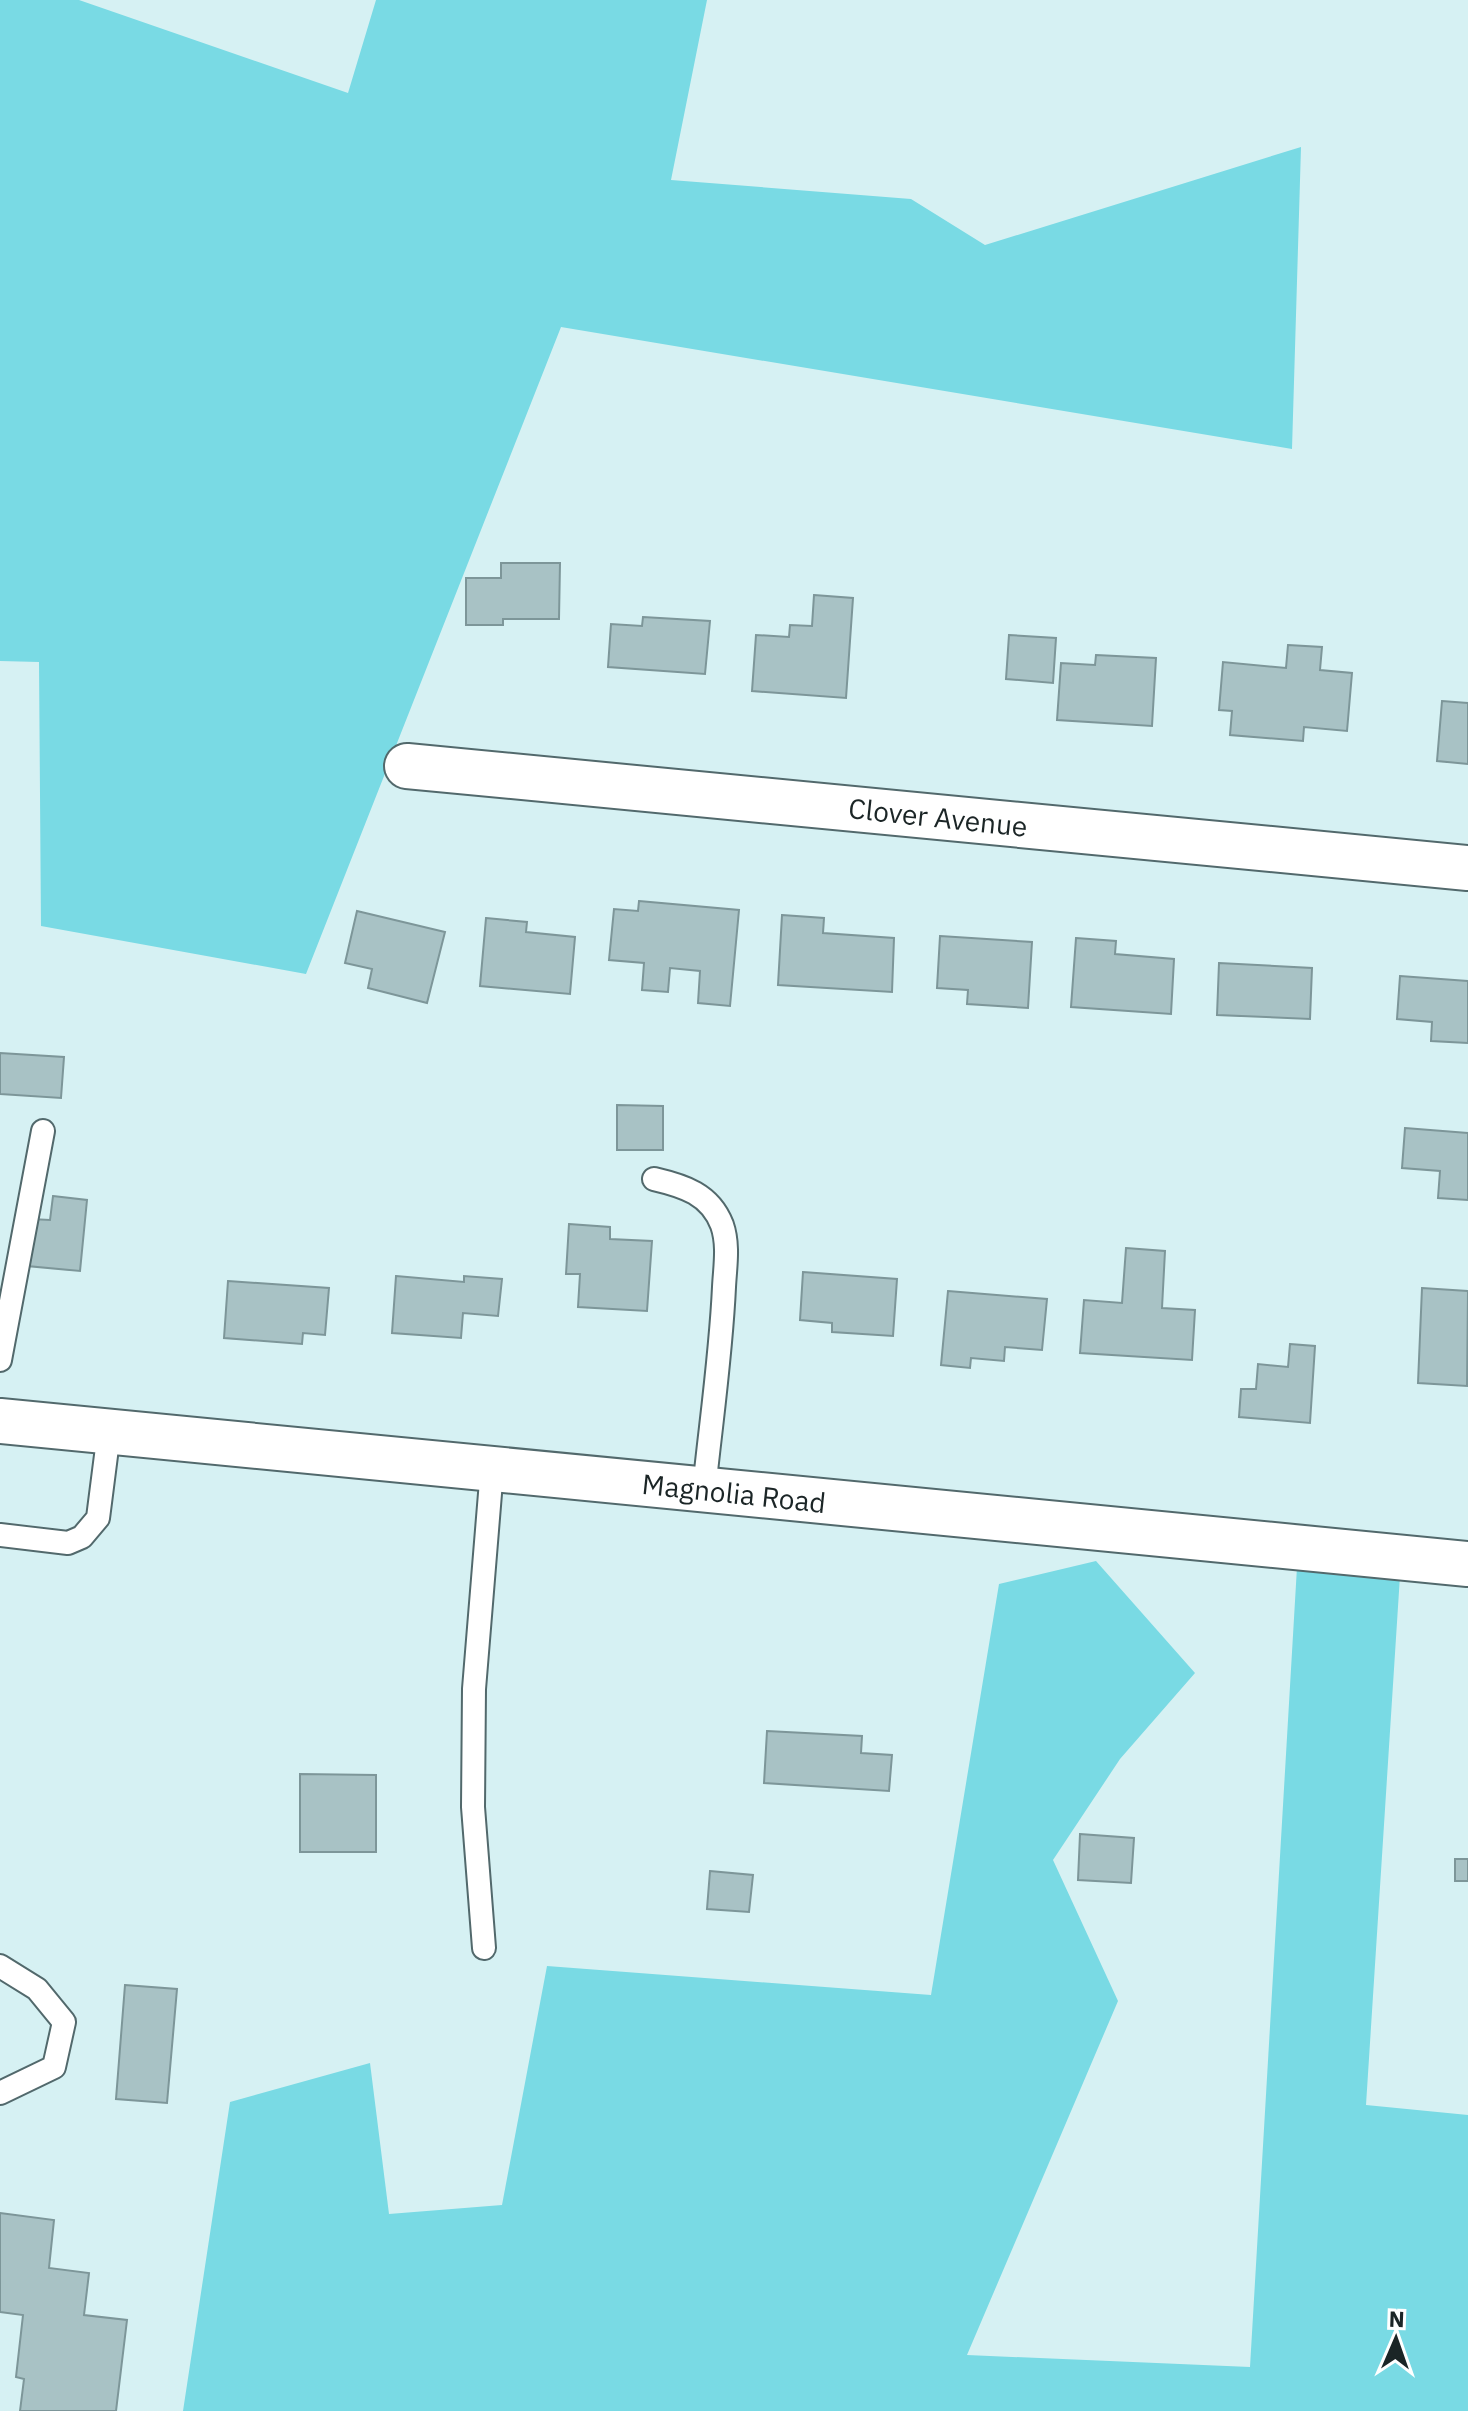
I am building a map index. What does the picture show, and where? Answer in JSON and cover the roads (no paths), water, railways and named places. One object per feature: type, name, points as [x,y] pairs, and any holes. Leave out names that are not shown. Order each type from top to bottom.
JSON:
[{"type":"street","name":"Clover Avenue","points":[[407,766],[1468,868]]},
{"type":"street","name":"Magnolia Road","points":[[0,1421],[1468,1564]]},
{"type":"lane","points":[[0,1360],[43,1131]]},
{"type":"lane","points":[[654,1179],[684,1186],[707,1202],[722,1225],[726,1243],[723,1314],[704,1490]]},
{"type":"lane","points":[[0,1535],[68,1543],[82,1537],[98,1518],[109,1432]]},
{"type":"lane","points":[[484,1948],[473,1807],[474,1689],[492,1469]]},
{"type":"lane","points":[[0,1966],[37,1989],[64,2022],[54,2067],[0,2093]]}]
